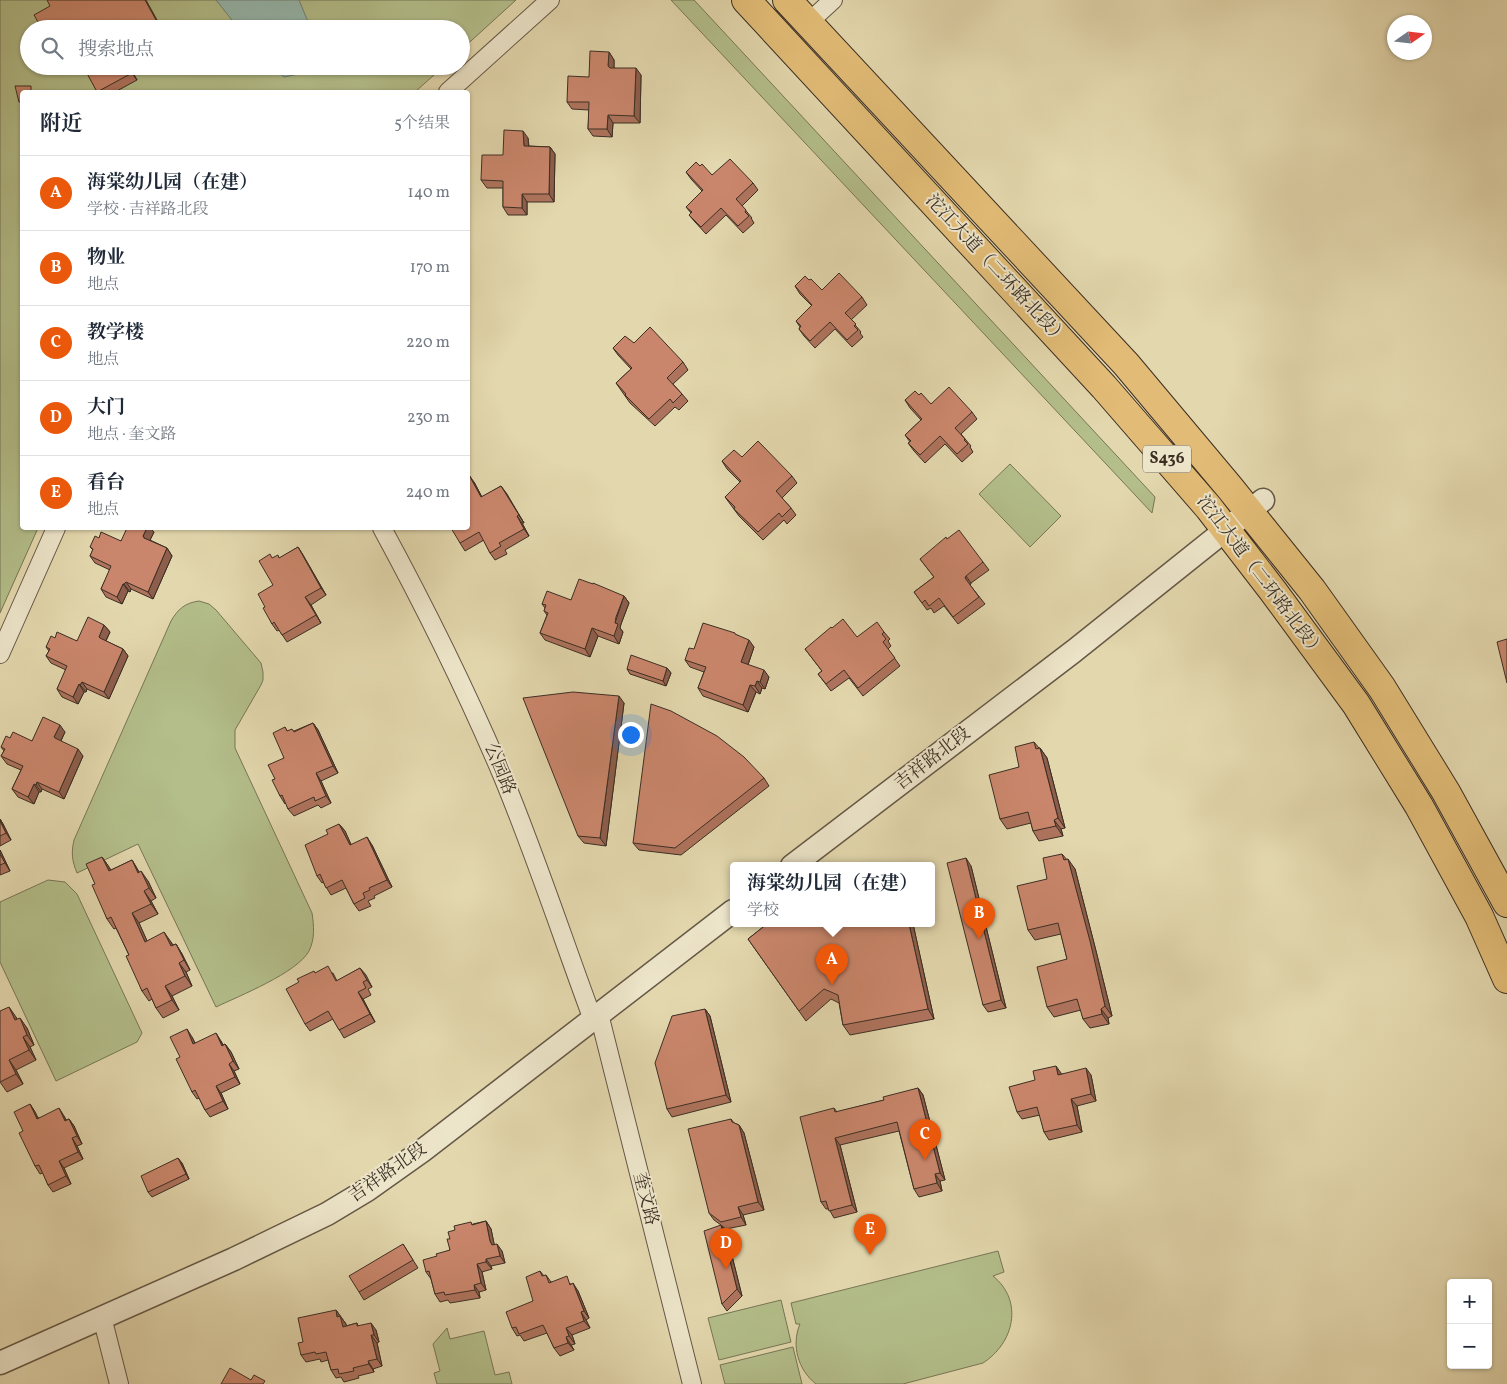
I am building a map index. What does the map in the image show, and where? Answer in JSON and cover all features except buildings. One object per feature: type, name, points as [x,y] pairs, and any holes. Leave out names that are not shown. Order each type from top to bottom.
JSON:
[{"type":"highway","name":"沱江大道（二环路北段）","points":[[746,0],[1104,387],[1209,508],[1356,704],[1419,806],[1480,916],[1507,978]]},
{"type":"highway","name":"沱江大道（二环路北段）","points":[[787,0],[1256,506],[1312,590],[1382,688],[1446,792],[1507,903]]},
{"type":"street","points":[[470,72],[550,0]]},
{"type":"street","points":[[808,23],[833,0]]},
{"type":"street","points":[[450,90],[467,75]]},
{"type":"street","name":"吉祥路北段","points":[[797,862],[1074,651],[1256,506]]},
{"type":"street","points":[[0,654],[55,530]]},
{"type":"street","name":"公园路","points":[[383,530],[414,587],[476,714],[504,779],[596,1017]]},
{"type":"street","name":"吉祥路北段","points":[[0,1363],[234,1259],[328,1214],[367,1190],[422,1151],[730,913]]},
{"type":"street","name":"奎文路","points":[[596,1017],[692,1384]]},
{"type":"street","points":[[102,1317],[119,1384]]},
{"type":"green space","points":[[0,0],[516,0],[470,42],[470,20],[20,20],[20,75],[434,75],[417,90],[20,90],[20,530],[37,530],[0,613]]},
{"type":"green space","points":[[671,0],[694,0],[1155,497],[1152,513]]},
{"type":"green space","points":[[1010,464],[1061,516],[1030,547],[979,494]]},
{"type":"green space","points":[[199,601],[209,604],[216,610],[261,663],[263,680],[235,730],[235,748],[312,913],[314,928],[309,951],[303,959],[267,983],[216,1007],[138,844],[77,873],[72,853],[74,840],[171,621],[182,607]]},
{"type":"green space","points":[[48,880],[65,882],[77,894],[142,1033],[137,1042],[56,1081],[0,962],[0,902]]},
{"type":"green space","points":[[998,1251],[1004,1272],[993,1276],[1003,1286],[1009,1297],[1012,1309],[1011,1321],[1008,1333],[1002,1344],[994,1355],[983,1363],[903,1384],[816,1384],[805,1372],[796,1349],[797,1332],[800,1324],[796,1324],[791,1303]]},
{"type":"green space","points":[[781,1300],[791,1342],[719,1360],[708,1318]]},
{"type":"green space","points":[[447,1328],[450,1339],[484,1331],[495,1375],[509,1372],[512,1384],[437,1384],[434,1373],[440,1371],[433,1344]]},
{"type":"green space","points":[[793,1347],[802,1384],[725,1384],[720,1365]]},
{"type":"water","points":[[216,0],[299,0],[307,20],[232,20]]},
{"type":"place","name":"物业","points":[[979,939]]},
{"type":"place","name":"海棠幼儿园（在建）","points":[[832,985]]},
{"type":"place","name":"教学楼","points":[[925,1160]]},
{"type":"place","name":"看台","points":[[870,1255]]},
{"type":"place","name":"大门","points":[[726,1269]]}]
